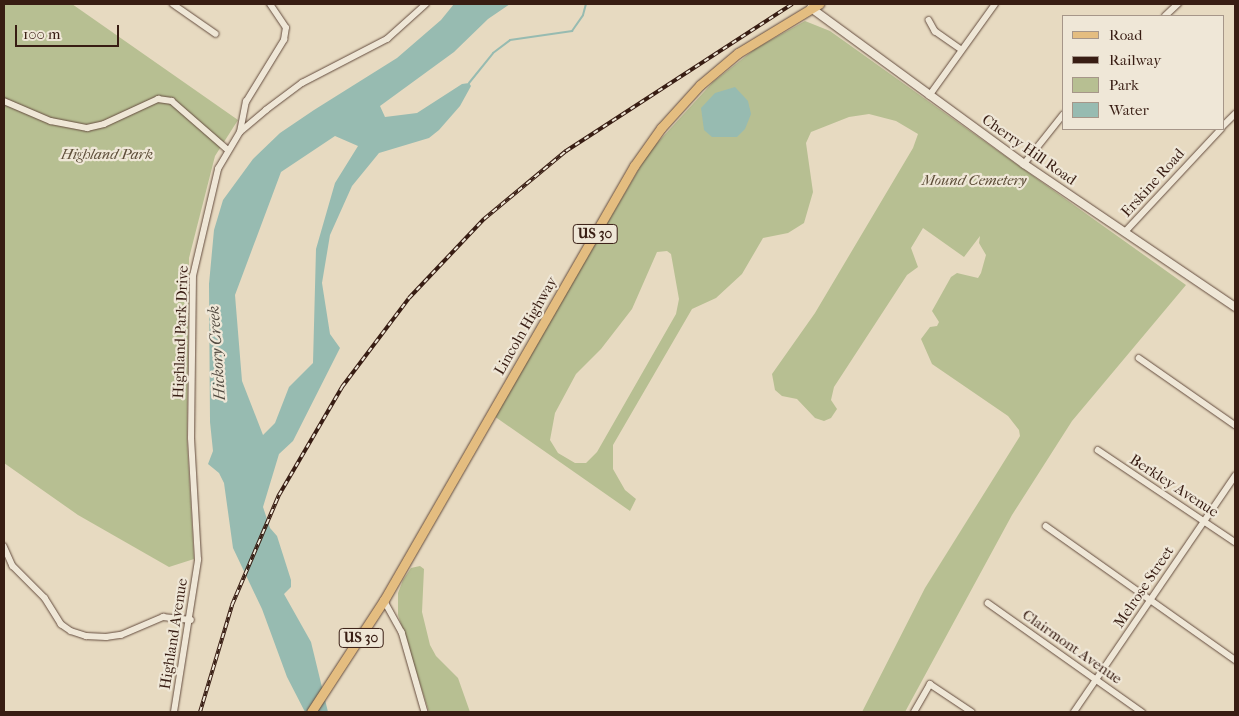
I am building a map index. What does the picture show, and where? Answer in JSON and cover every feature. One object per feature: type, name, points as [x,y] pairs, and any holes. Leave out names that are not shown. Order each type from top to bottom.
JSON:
[{"type":"main road","name":"Lincoln Highway","points":[[311,712],[337,675],[384,600],[634,166],[661,128],[700,85],[738,53],[815,6]]},
{"type":"street","points":[[173,4],[216,34]]},
{"type":"street","points":[[240,132],[246,102],[284,40],[286,28],[270,4]]},
{"type":"street","name":"Highland Park Drive","points":[[198,560],[191,438],[194,276],[218,169],[227,150],[240,132],[302,83],[388,39],[426,4]]},
{"type":"street","points":[[929,96],[995,4]]},
{"type":"street","points":[[1166,15],[1178,4]]},
{"type":"street","name":"Cherry Hill Road","points":[[815,6],[929,96],[1024,164],[1235,308]]},
{"type":"street","points":[[929,20],[935,32],[961,49]]},
{"type":"street","points":[[4,100],[51,121],[87,128],[104,124],[158,99],[172,101],[227,150]]},
{"type":"street","name":"Erskine Road","points":[[1224,126],[1235,114]]},
{"type":"street","points":[[1024,164],[1062,116]]},
{"type":"street","name":"Erskine Road","points":[[1125,232],[1220,130]]},
{"type":"street","points":[[1140,358],[1235,425]]},
{"type":"street","name":"Berkley Avenue","points":[[1098,450],[1235,542]]},
{"type":"street","name":"Melrose Street","points":[[1074,712],[1235,476]]},
{"type":"street","points":[[1046,526],[1235,660]]},
{"type":"street","points":[[4,546],[13,566],[45,598],[61,624],[86,636],[106,637],[121,635],[163,617],[191,620]]},
{"type":"street","name":"Highland Avenue","points":[[174,712],[191,620],[198,560]]},
{"type":"street","points":[[384,600],[402,632],[425,712]]},
{"type":"street","name":"Clairmont Avenue","points":[[988,603],[1142,712]]},
{"type":"street","points":[[914,712],[930,684],[972,712]]},
{"type":"green space","name":"Highland Park","points":[[4,4],[72,4],[238,120],[215,156],[189,258],[187,439],[194,559],[169,567],[78,515],[4,463]]},
{"type":"green space","name":"Mound Cemetery","points":[[805,21],[830,31],[1186,285],[1072,421],[1012,515],[905,712],[862,712],[925,588],[1020,436],[1019,430],[1008,416],[932,364],[921,339],[930,327],[937,326],[939,322],[932,311],[951,277],[957,273],[978,278],[981,273],[986,255],[979,243],[980,236],[964,257],[923,228],[911,248],[918,267],[907,275],[834,387],[831,400],[837,409],[831,418],[824,421],[815,418],[797,399],[782,396],[775,390],[772,374],[815,313],[913,148],[918,134],[896,121],[869,114],[849,117],[811,132],[806,143],[813,192],[804,223],[788,233],[763,238],[742,274],[716,298],[692,309],[613,445],[613,469],[625,490],[636,499],[630,511],[494,416],[649,152],[713,82],[755,49]],"holes":[[[667,251],[671,254],[679,299],[676,314],[597,452],[586,463],[575,463],[558,453],[550,440],[555,413],[576,374],[601,349],[632,309],[657,252]]]},
{"type":"green space","points":[[420,566],[424,569],[422,612],[430,645],[436,656],[458,678],[470,712],[429,712],[398,615],[398,593],[403,580],[411,568]]},
{"type":"water","name":"Hickory Creek","points":[[454,4],[510,4],[488,19],[454,52],[380,106],[385,117],[417,113],[462,84],[469,83],[471,86],[460,106],[439,130],[429,138],[379,153],[352,186],[330,235],[322,283],[330,334],[340,348],[293,441],[279,454],[263,507],[270,528],[277,536],[291,580],[291,587],[284,594],[311,642],[328,712],[305,712],[287,677],[262,609],[233,548],[224,483],[219,473],[208,464],[213,451],[210,422],[209,284],[214,230],[223,200],[253,159],[280,133],[397,58],[441,20]],"holes":[[[335,136],[358,146],[335,183],[316,249],[313,363],[289,387],[275,423],[263,435],[242,381],[235,295],[281,172]]]},
{"type":"water","points":[[735,87],[748,101],[751,114],[745,129],[737,137],[712,137],[704,130],[701,108],[715,93]]},
{"type":"waterway","points":[[469,83],[493,53],[510,40],[572,31],[583,15],[586,4]]},
{"type":"railway","points":[[200,712],[232,605],[279,495],[342,387],[409,298],[484,219],[566,151],[792,4]]}]
